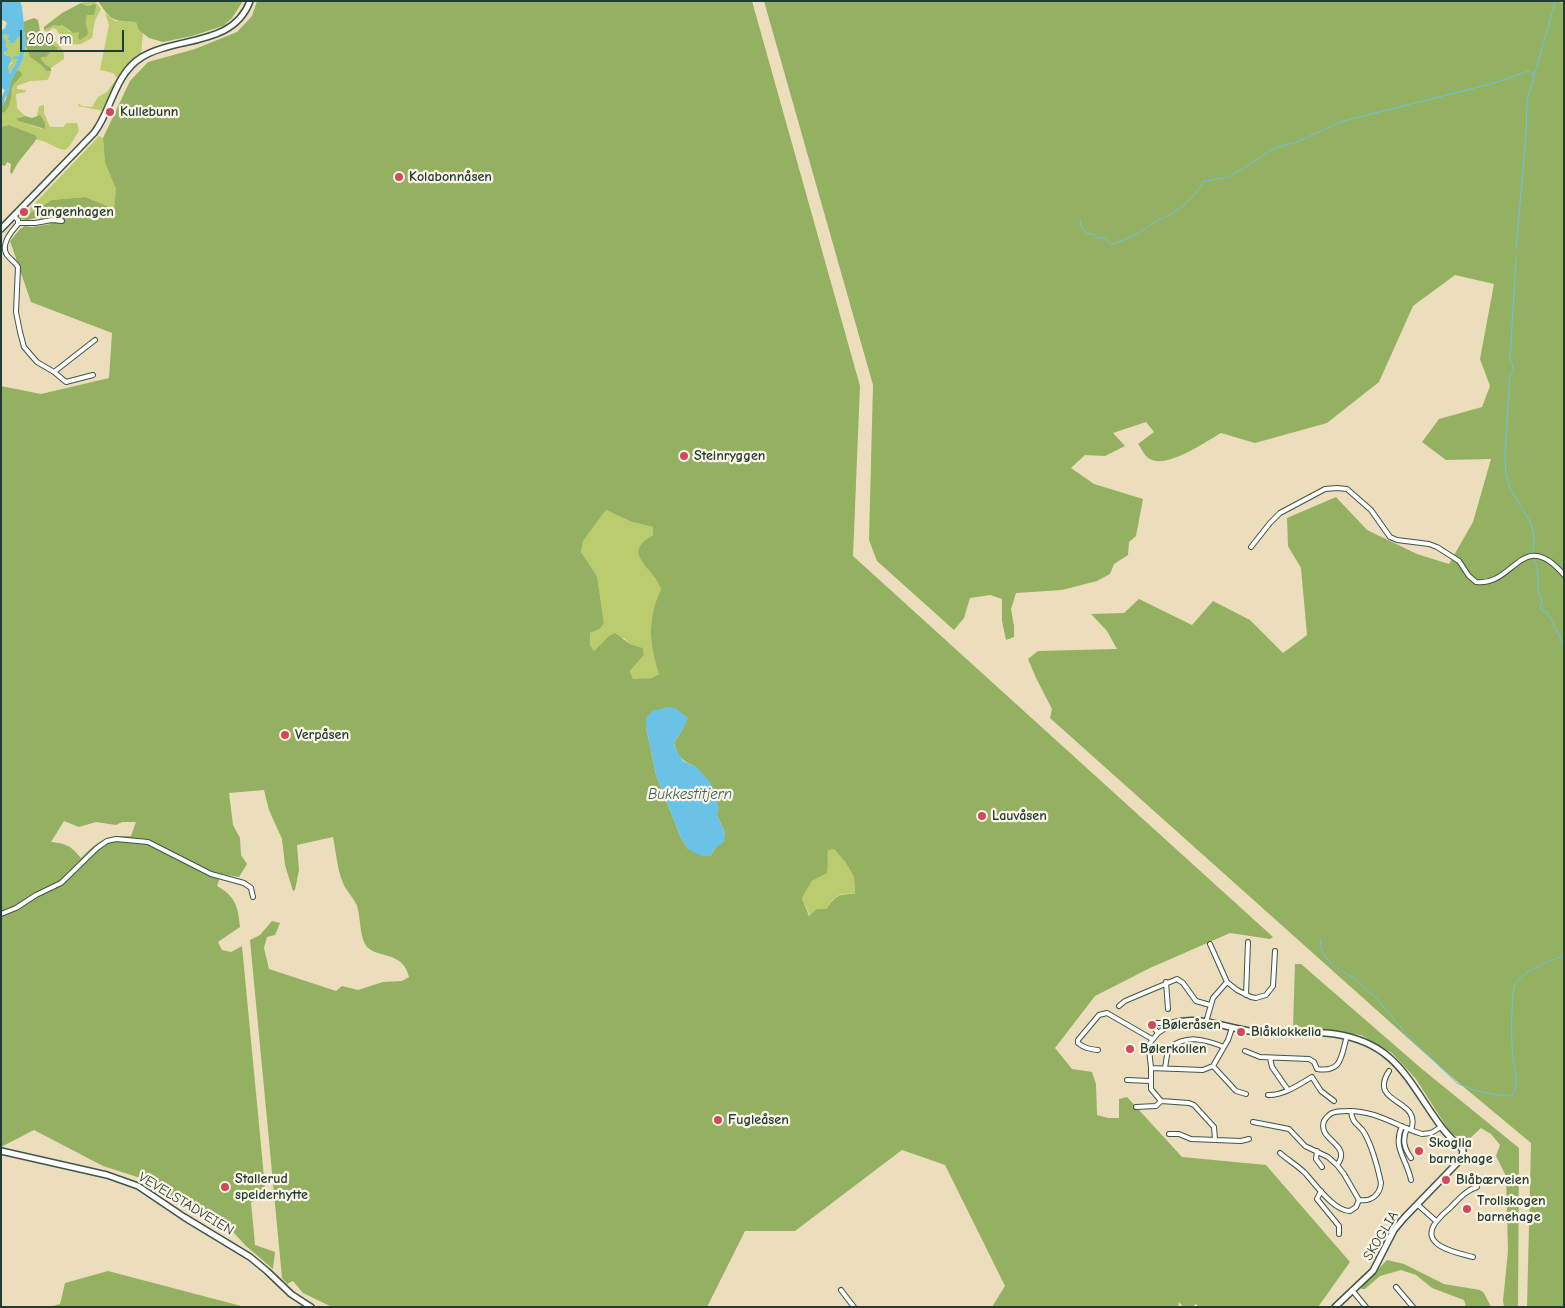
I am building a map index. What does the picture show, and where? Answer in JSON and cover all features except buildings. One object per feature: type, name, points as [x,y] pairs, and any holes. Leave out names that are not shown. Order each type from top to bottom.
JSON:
[{"type":"main road","points":[[1,229],[96,131],[104,118],[113,92],[136,62],[153,52],[228,29],[242,16],[250,1]]},
{"type":"main road","points":[[1174,1023],[1187,1020],[1261,1032],[1304,1032],[1347,1036],[1361,1040],[1375,1047],[1395,1062],[1415,1086],[1441,1127]]},
{"type":"main road","name":"SKOGLIA","points":[[1336,1307],[1373,1271],[1397,1226],[1462,1158],[1463,1150],[1441,1127]]},
{"type":"main road","name":"VEVELSTADVEIEN","points":[[1,1151],[99,1173],[125,1180],[138,1186],[184,1218],[250,1257],[291,1294],[311,1307]]},
{"type":"street","points":[[14,216],[18,223]]},
{"type":"street","points":[[18,223],[62,221]]},
{"type":"street","points":[[18,223],[6,240],[3,248],[18,270],[16,303],[24,346],[37,362],[66,382],[69,383],[93,375]]},
{"type":"street","points":[[54,372],[95,340]]},
{"type":"street","points":[[1251,547],[1270,523],[1280,514],[1322,490],[1343,488],[1347,489],[1371,510],[1390,537],[1437,547],[1459,561],[1474,581],[1484,582],[1492,580],[1508,571],[1522,559],[1532,556],[1547,559],[1564,575]]},
{"type":"street","points":[[1,914],[61,883],[97,848],[107,841],[116,839],[148,842],[211,874],[244,883],[251,888],[253,897]]},
{"type":"street","points":[[1246,995],[1248,942]]},
{"type":"street","points":[[1210,944],[1227,982],[1246,995],[1256,998],[1266,995],[1272,989],[1274,983],[1275,951]]},
{"type":"street","points":[[1119,1006],[1125,1001],[1166,982],[1177,979],[1180,980],[1196,1000],[1210,1005]]},
{"type":"street","points":[[1166,982],[1168,1009]]},
{"type":"street","points":[[1206,1022],[1210,1005],[1216,994],[1227,982]]},
{"type":"street","points":[[1098,1050],[1082,1047],[1078,1040],[1099,1015],[1107,1013],[1152,1039]]},
{"type":"street","points":[[1158,1033],[1154,1028],[1155,1023],[1174,1023]]},
{"type":"street","points":[[1174,1023],[1158,1033],[1152,1039],[1148,1049],[1152,1092],[1161,1101],[1194,1105],[1214,1127],[1215,1139]]},
{"type":"street","points":[[1151,1068],[1203,1070],[1213,1066],[1228,1040],[1232,1028]]},
{"type":"street","points":[[1317,1069],[1330,1069],[1337,1066],[1342,1056],[1347,1036]]},
{"type":"street","points":[[1165,1068],[1168,1049],[1186,1038],[1224,1047]]},
{"type":"street","points":[[1245,1051],[1260,1057],[1309,1059],[1314,1062],[1317,1069]]},
{"type":"street","points":[[1270,1058],[1272,1067],[1288,1090]]},
{"type":"street","points":[[1213,1066],[1236,1091],[1246,1094]]},
{"type":"street","points":[[1268,1095],[1288,1090],[1312,1077],[1317,1069]]},
{"type":"street","points":[[1389,1071],[1384,1084],[1385,1091],[1389,1097],[1405,1106],[1413,1118],[1409,1129],[1404,1135],[1404,1143],[1410,1158]]},
{"type":"street","points":[[1312,1077],[1321,1091],[1334,1101]]},
{"type":"street","points":[[1127,1080],[1150,1081]]},
{"type":"street","points":[[1136,1107],[1153,1107],[1161,1101]]},
{"type":"street","points":[[1337,1164],[1341,1160],[1341,1151],[1325,1133],[1323,1125],[1327,1117],[1334,1112],[1351,1111],[1375,1114],[1422,1134],[1427,1134],[1441,1127]]},
{"type":"street","points":[[1351,1111],[1354,1122],[1366,1137],[1381,1183],[1380,1190],[1376,1196],[1363,1201],[1359,1200]]},
{"type":"street","points":[[1253,1122],[1289,1129],[1302,1143],[1328,1157],[1337,1164],[1359,1200]]},
{"type":"street","points":[[1402,1126],[1398,1137],[1398,1145],[1411,1180]]},
{"type":"street","points":[[1169,1134],[1179,1134],[1190,1139],[1249,1139]]},
{"type":"street","points":[[1317,1151],[1316,1159],[1322,1167]]},
{"type":"street","points":[[1280,1153],[1305,1173],[1321,1192],[1340,1209],[1346,1211],[1353,1210],[1359,1200]]},
{"type":"street","points":[[1473,1257],[1443,1248],[1437,1244],[1432,1232],[1436,1221],[1468,1190],[1477,1187]]},
{"type":"street","points":[[1321,1192],[1316,1199],[1338,1226],[1339,1234]]},
{"type":"street","points":[[1417,1204],[1436,1221]]},
{"type":"street","points":[[1396,1287],[1412,1307]]},
{"type":"street","points":[[841,1290],[854,1307]]},
{"type":"street","points":[[1352,1290],[1366,1307]]},
{"type":"green space","points":[[95,1],[101,9],[95,20],[92,38],[81,44],[66,45],[56,29],[52,28],[48,33],[44,30],[54,25],[62,25],[70,32],[80,32],[82,39],[87,36],[84,24],[86,15],[93,15],[92,4],[87,6],[81,3]]},
{"type":"green space","points":[[98,1],[243,1],[232,18],[223,26],[192,36],[163,42],[149,38],[139,30],[136,22],[113,19],[106,13]]},
{"type":"green space","points":[[257,1],[752,1],[860,386],[853,556],[1273,937],[1270,939],[1230,933],[1150,968],[1095,996],[1055,1048],[1072,1069],[1092,1072],[1096,1084],[1097,1115],[1119,1118],[1119,1099],[1127,1097],[1182,1157],[1266,1165],[1350,1262],[1318,1307],[1199,1307],[1196,1304],[1192,1307],[1183,1307],[1179,1302],[1178,1307],[992,1307],[1005,1286],[945,1165],[902,1150],[795,1231],[745,1231],[707,1307],[332,1307],[303,1293],[293,1281],[287,1284],[282,1278],[250,940],[260,935],[272,921],[280,923],[275,935],[267,937],[264,948],[269,969],[336,991],[342,986],[358,990],[383,982],[402,981],[409,977],[406,968],[401,962],[369,949],[365,944],[357,906],[341,878],[333,837],[297,845],[299,870],[295,890],[293,891],[285,865],[282,839],[269,810],[264,790],[229,793],[233,825],[240,838],[241,855],[247,864],[239,877],[221,874],[217,886],[228,894],[235,903],[240,927],[218,942],[222,950],[231,952],[242,946],[266,1198],[251,1202],[255,1245],[275,1252],[273,1269],[246,1246],[222,1220],[206,1218],[171,1200],[153,1182],[103,1166],[34,1130],[1,1147],[1,386],[41,394],[109,378],[112,333],[31,302],[10,241],[25,226],[32,227],[51,224],[39,217],[28,220],[20,219],[52,200],[85,197],[114,209],[116,189],[105,163],[103,138],[130,81],[148,62],[195,49],[237,32],[252,16]],"holes":[[[606,510],[632,522],[653,527],[653,535],[643,542],[639,548],[639,555],[642,561],[661,589],[653,611],[651,632],[653,652],[659,674],[652,678],[633,679],[630,671],[644,655],[643,648],[630,644],[615,633],[609,636],[594,651],[590,645],[590,633],[600,629],[604,623],[597,576],[581,552],[583,541]],[[646,727],[684,727],[674,742],[677,751],[684,760],[696,767],[725,833],[710,856],[688,849],[681,838],[656,775]],[[64,821],[79,827],[96,822],[116,825],[122,822],[136,822],[131,836],[103,840],[92,847],[81,858],[68,846],[51,842]],[[834,849],[846,863],[854,877],[855,894],[838,896],[826,909],[817,909],[809,916],[802,898],[812,881],[827,873],[828,850]]]},
{"type":"green space","points":[[764,1],[1553,1],[1564,3],[1564,1307],[1527,1307],[1531,1143],[1447,1073],[1050,718],[1052,709],[1028,659],[1038,651],[1117,649],[1107,631],[1091,614],[1124,613],[1139,599],[1192,625],[1213,601],[1250,620],[1283,653],[1307,635],[1301,568],[1288,546],[1287,518],[1336,497],[1367,530],[1417,554],[1449,564],[1473,522],[1491,459],[1446,460],[1422,442],[1439,419],[1482,407],[1490,386],[1480,359],[1494,284],[1455,275],[1413,306],[1379,382],[1327,423],[1255,443],[1221,433],[1176,458],[1157,461],[1148,458],[1138,444],[1154,432],[1146,422],[1113,433],[1125,446],[1105,456],[1085,455],[1071,468],[1094,484],[1143,499],[1136,536],[1129,542],[1128,555],[1114,564],[1110,574],[1097,581],[1062,590],[1016,593],[1011,609],[1014,637],[1006,640],[1002,621],[1002,599],[990,595],[970,598],[964,618],[954,630],[877,561],[869,540],[873,385]]},
{"type":"green space","points":[[81,3],[87,6],[95,4],[96,6],[94,15],[87,15],[87,36],[80,40],[78,38],[79,32],[73,33],[62,25],[54,25],[44,30],[44,27],[62,13]]},
{"type":"green space","points":[[105,13],[115,21],[136,22],[143,33],[141,55],[119,81],[104,111],[78,106],[79,104],[92,107],[98,97],[107,92],[117,78],[113,73],[100,70],[109,25]]},
{"type":"green space","points":[[34,18],[38,20],[40,31],[46,40],[58,48],[55,52],[50,52],[46,57],[41,57],[45,64],[51,68],[51,71],[47,71],[30,57],[26,47],[23,22]]},
{"type":"green space","points":[[5,34],[9,36],[7,40],[10,40],[9,46],[20,36],[22,38],[20,55],[14,59],[18,59],[10,74],[8,67],[12,63],[9,55],[5,56],[5,51],[9,50],[3,45],[6,45],[6,41],[2,36]]},
{"type":"green space","points":[[43,34],[61,47],[64,55],[64,59],[51,68],[40,59],[41,56],[57,47],[46,40]]},
{"type":"green space","points":[[26,47],[30,57],[47,71],[51,71],[47,80],[30,81],[17,86],[17,89],[25,90],[26,92],[16,94],[17,108],[25,116],[18,117],[18,121],[42,129],[40,116],[37,116],[39,106],[44,105],[44,113],[50,127],[63,127],[67,123],[77,123],[79,131],[65,150],[37,140],[35,135],[9,125],[1,127],[1,113],[6,110],[14,84],[20,78],[19,71],[17,70],[23,59]]},
{"type":"green space","points":[[17,70],[22,75],[13,87],[7,109],[1,113],[1,107],[5,102],[10,84]]},
{"type":"green space","points":[[40,115],[45,123],[45,129],[18,121],[17,118],[25,116],[32,118]]},
{"type":"green space","points":[[9,125],[35,135],[37,138],[17,164],[12,174],[10,172],[11,164],[7,162],[5,166],[1,165],[1,127]]},
{"type":"green space","points":[[99,136],[103,138],[105,163],[116,189],[114,210],[85,197],[52,200],[20,219]]},
{"type":"green space","points":[[606,510],[632,522],[653,527],[653,535],[643,542],[639,548],[639,555],[642,561],[661,589],[653,611],[651,632],[653,652],[659,674],[652,678],[633,680],[630,671],[644,655],[643,648],[630,644],[624,638],[601,645],[594,651],[590,645],[590,633],[600,629],[604,623],[597,576],[581,552],[583,541]]},
{"type":"green space","points":[[828,849],[834,849],[846,863],[854,877],[855,894],[838,896],[826,909],[817,909],[810,916],[802,898],[812,881],[827,873]]},
{"type":"green space","points":[[1295,964],[1301,964],[1422,1069],[1519,1148],[1518,1307],[1504,1307],[1503,1301],[1508,1251],[1506,1176],[1496,1156],[1500,1145],[1491,1134],[1481,1128],[1468,1140],[1451,1134],[1416,1079],[1392,1053],[1361,1035],[1293,1028]]},
{"type":"green space","points":[[1387,1260],[1404,1264],[1444,1284],[1480,1290],[1484,1293],[1491,1307],[1466,1307],[1464,1300],[1432,1288],[1416,1275],[1401,1270],[1380,1276],[1365,1289],[1361,1289]]},
{"type":"green space","points":[[108,1271],[245,1307],[49,1307],[60,1304],[65,1283]]},
{"type":"water","points":[[1,1],[20,1],[26,45],[23,59],[12,79],[4,105],[1,107],[1,98],[5,90],[1,88],[1,31],[7,23],[1,20]],"holes":[[[5,34],[9,36],[7,40],[10,40],[9,47],[20,36],[22,38],[22,47],[19,56],[13,57],[18,59],[10,74],[8,67],[12,60],[9,55],[6,56],[4,53],[9,50],[4,45],[6,45],[6,41],[2,36]]]},
{"type":"water","name":"Bukkestitjern","points":[[668,707],[675,708],[688,718],[674,742],[675,748],[683,761],[696,767],[710,782],[719,808],[717,815],[725,833],[724,842],[715,848],[710,856],[701,856],[688,849],[681,838],[656,775],[646,727],[646,718],[652,711]]},
{"type":"waterway","points":[[1516,248],[1526,136],[1527,100],[1555,3]]},
{"type":"waterway","points":[[1080,219],[1081,226],[1086,233],[1093,234],[1098,238],[1105,238],[1111,245],[1144,230],[1177,210],[1189,201],[1204,181],[1229,177],[1275,148],[1297,142],[1343,121],[1494,83],[1529,71],[1534,74]]},
{"type":"waterway","points":[[1516,258],[1510,360],[1513,368],[1510,375],[1505,456],[1506,474],[1510,489],[1531,523],[1534,538],[1533,553]]},
{"type":"waterway","points":[[1534,560],[1542,602],[1540,606],[1543,612],[1547,612],[1564,646]]},
{"type":"waterway","points":[[1321,939],[1320,948],[1327,959],[1337,968],[1355,979],[1376,998],[1408,1036],[1457,1083],[1468,1088],[1501,1095],[1513,1094],[1516,1085],[1512,1051],[1515,984],[1523,975],[1545,963],[1564,956]]},
{"type":"place","name":"Kullebunn","points":[[110,112]]},
{"type":"place","name":"Kolabonnåsen","points":[[399,177]]},
{"type":"place","name":"Tangenhagen","points":[[24,212]]},
{"type":"place","name":"Steinryggen","points":[[684,456]]},
{"type":"place","name":"Verpåsen","points":[[285,735]]},
{"type":"place","name":"Lauvåsen","points":[[982,816]]},
{"type":"place","name":"Bøleråsen","points":[[1152,1025]]},
{"type":"place","name":"Blåklokkelia","points":[[1241,1032]]},
{"type":"place","name":"Bølerkollen","points":[[1130,1049]]},
{"type":"place","name":"Fugleåsen","points":[[718,1120]]},
{"type":"place","name":"Skoglia barnehage","points":[[1419,1151]]},
{"type":"place","name":"Blåbærveien","points":[[1446,1180]]},
{"type":"place","name":"Stallerud speiderhytte","points":[[225,1187]]},
{"type":"place","name":"Trollskogen barnehage","points":[[1467,1209]]}]
